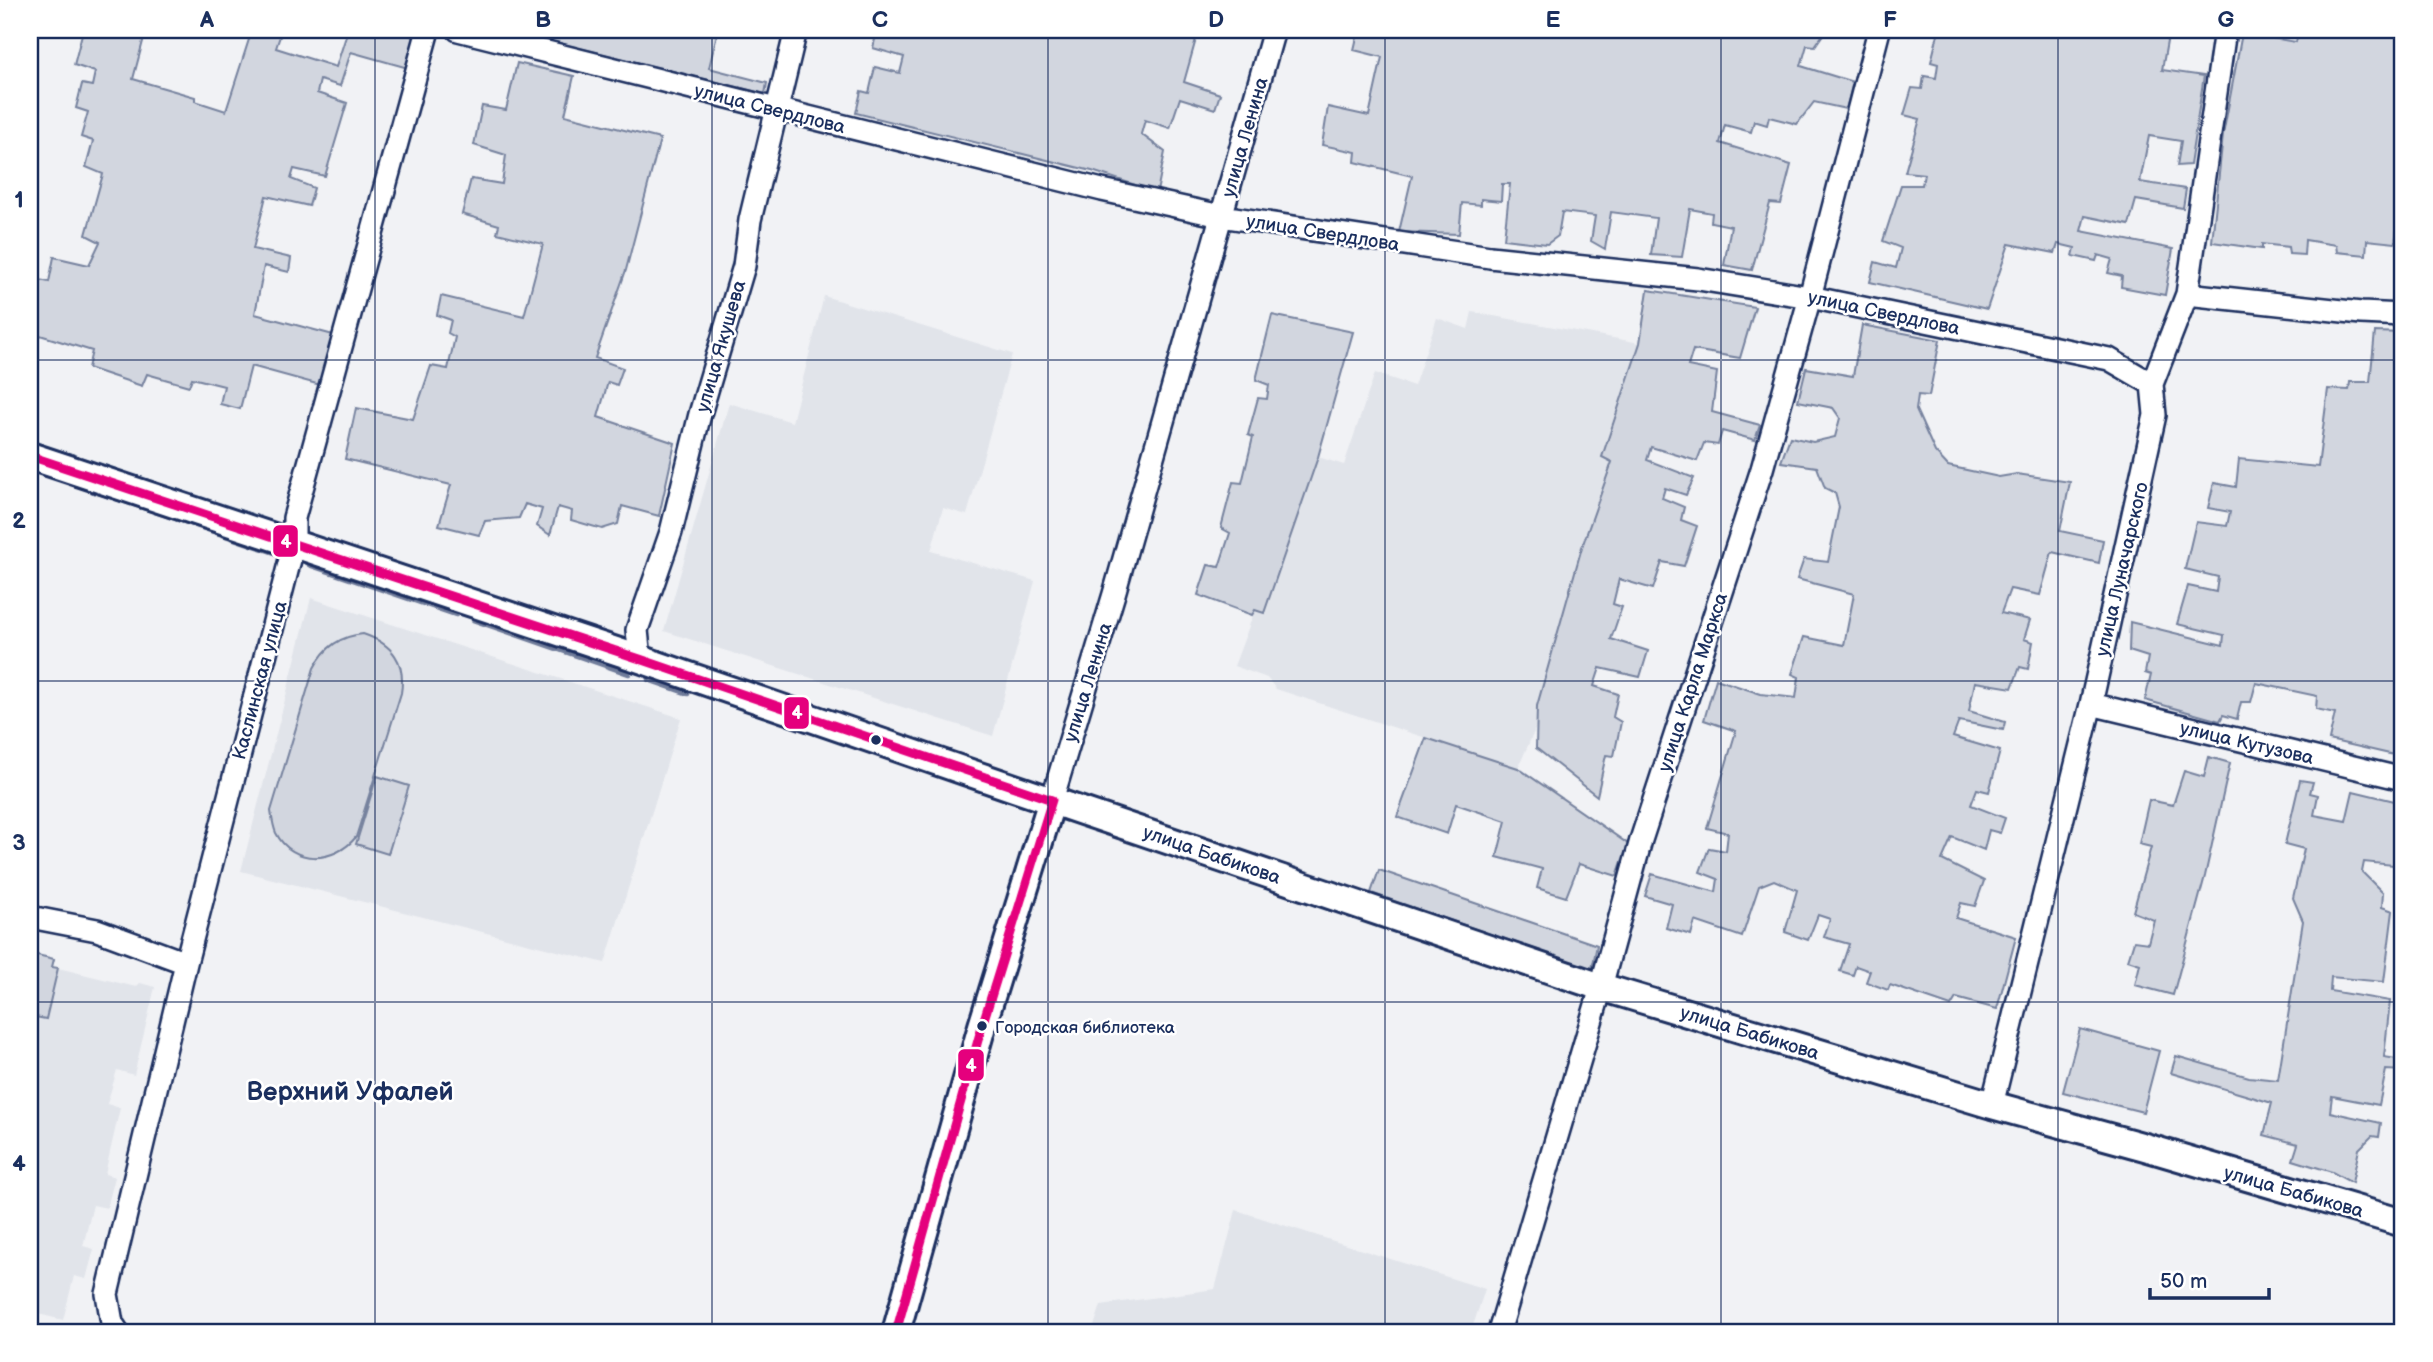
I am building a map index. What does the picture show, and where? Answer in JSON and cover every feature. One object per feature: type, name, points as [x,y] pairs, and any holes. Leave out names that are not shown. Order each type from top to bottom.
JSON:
[{"type":"main road","name":"улица Бабикова","points":[[30,456],[640,659],[1601,987],[1992,1105],[2403,1223]]},
{"type":"main road","name":"улица Ленина","points":[[896,1332],[982,1026],[1052,800]]},
{"type":"street","name":"Каслинская улица","points":[[112,1329],[107,1294],[186,963],[294,544],[294,518],[428,30]]},
{"type":"street","name":"улица Свердлова","points":[[458,30],[1102,190],[1221,216],[1490,257],[1698,279],[1810,297],[2109,359],[2152,384]]},
{"type":"street","name":"улица Якушева","points":[[640,659],[637,630],[671,532],[700,414],[744,266],[750,220],[796,30]]},
{"type":"street","name":"улица Ленина","points":[[1052,800],[1114,594],[1275,30]]},
{"type":"street","name":"улица Карла Маркса","points":[[1499,1332],[1642,840],[1762,469],[1879,30]]},
{"type":"street","name":"улица Луначарского","points":[[1992,1105],[2091,704],[2155,415],[2152,384],[2187,294],[2225,30]]},
{"type":"street","points":[[2187,294],[2403,315]]},
{"type":"street","name":"улица Кутузова","points":[[2091,704],[2403,779]]},
{"type":"street","points":[[30,917],[97,930],[186,963]]},
{"type":"shaded area","points":[[83,30],[146,30],[133,79],[195,97],[195,101],[226,111],[252,30],[282,30],[276,48],[336,67],[348,30],[392,30],[415,37],[408,68],[351,52],[340,86],[320,80],[317,93],[347,103],[325,176],[294,169],[291,179],[314,188],[309,206],[266,196],[253,249],[291,258],[289,272],[264,266],[255,314],[337,336],[324,386],[251,366],[240,409],[220,404],[224,386],[192,378],[189,386],[147,374],[142,386],[88,368],[92,351],[30,332],[30,278],[49,282],[54,257],[89,265],[100,242],[86,235],[103,174],[86,167],[93,141],[81,137],[88,112],[76,108],[82,84],[92,86],[95,72],[74,65]]},
{"type":"shaded area","points":[[506,30],[718,30],[709,68],[767,83],[765,94]]},
{"type":"shaded area","points":[[877,30],[1193,30],[1198,32],[1184,82],[1220,94],[1215,109],[1180,98],[1170,128],[1145,120],[1141,134],[1165,152],[1157,192],[1092,171],[856,113],[861,91],[869,93],[875,67],[900,73],[904,57],[873,48]]},
{"type":"shaded area","points":[[1378,30],[1826,30],[1815,46],[1807,45],[1801,66],[1853,82],[1846,109],[1814,102],[1797,124],[1769,117],[1767,125],[1754,121],[1751,132],[1725,125],[1720,143],[1791,165],[1781,204],[1770,203],[1752,270],[1724,265],[1731,226],[1711,222],[1712,213],[1690,209],[1682,257],[1651,255],[1656,218],[1611,212],[1605,249],[1591,241],[1595,216],[1562,212],[1558,236],[1547,244],[1504,239],[1510,184],[1502,184],[1501,201],[1481,199],[1481,205],[1462,203],[1459,234],[1399,232],[1412,176],[1355,162],[1356,152],[1322,145],[1328,107],[1369,116],[1382,57],[1354,50],[1358,33],[1376,36]]},
{"type":"shaded area","points":[[1939,30],[2169,30],[2162,70],[2204,76],[2190,165],[2177,166],[2181,141],[2149,136],[2140,182],[2186,189],[2183,208],[2136,200],[2129,225],[2085,216],[2081,231],[2173,249],[2165,295],[2121,287],[2122,276],[2108,273],[2112,259],[2098,255],[2096,261],[2073,256],[2075,248],[2058,244],[2055,253],[2009,244],[1987,309],[1870,282],[1875,262],[1896,268],[1901,248],[1883,241],[1901,185],[1922,185],[1924,174],[1905,172],[1920,119],[1904,115],[1912,88],[1922,89],[1924,76],[1936,78],[1938,64],[1931,62]]},
{"type":"shaded area","points":[[2299,30],[2403,30],[2403,188],[2395,243],[2367,240],[2366,255],[2337,252],[2336,245],[2305,240],[2304,255],[2289,254],[2288,247],[2262,244],[2262,249],[2212,242],[2223,135],[2242,33],[2296,42]]},
{"type":"shaded area","points":[[517,63],[574,76],[565,115],[660,139],[626,270],[595,358],[623,368],[617,385],[608,382],[598,417],[675,443],[659,516],[622,506],[618,524],[602,529],[571,520],[572,511],[558,507],[550,535],[537,526],[542,509],[525,504],[519,518],[485,521],[479,535],[439,525],[451,485],[345,459],[356,408],[413,419],[431,366],[448,369],[455,337],[448,333],[451,320],[437,315],[441,296],[524,316],[543,244],[497,233],[499,225],[462,214],[471,179],[502,184],[506,155],[474,145],[482,106],[506,110]]},
{"type":"shaded area","points":[[1648,290],[1755,307],[1740,358],[1693,350],[1688,366],[1717,372],[1712,412],[1760,425],[1755,440],[1722,431],[1718,445],[1704,443],[1697,461],[1651,447],[1647,460],[1694,478],[1686,495],[1665,488],[1662,498],[1684,507],[1681,520],[1697,526],[1684,566],[1662,562],[1653,589],[1619,579],[1613,604],[1622,607],[1611,639],[1648,651],[1640,677],[1600,668],[1594,686],[1618,694],[1613,717],[1621,722],[1614,756],[1606,755],[1597,796],[1536,748],[1537,706],[1582,547],[1612,462],[1602,457],[1640,343]]},
{"type":"shaded area","points":[[824,296],[1012,354],[967,515],[943,508],[931,551],[1035,581],[993,736],[664,631],[729,403],[792,422]]},
{"type":"shaded area","points":[[1472,312],[1640,343],[1602,456],[1612,461],[1582,547],[1537,706],[1537,725],[1518,768],[1276,689],[1267,678],[1234,666],[1255,610],[1264,612],[1318,457],[1344,465],[1375,373],[1414,386],[1437,318],[1468,329]]},
{"type":"shaded area","points":[[1272,315],[1353,332],[1318,457],[1264,613],[1255,610],[1252,615],[1198,595],[1208,565],[1219,567],[1230,533],[1221,528],[1233,482],[1242,483],[1253,437],[1248,435],[1258,398],[1267,399],[1269,385],[1256,380]]},
{"type":"shaded area","points":[[1862,325],[1940,340],[1929,396],[1918,395],[1916,410],[1935,452],[1948,466],[1999,477],[2017,474],[2070,482],[2060,531],[2103,540],[2099,563],[2052,552],[2040,595],[2010,589],[2001,613],[2030,620],[2024,639],[2033,642],[2028,669],[2020,667],[2012,688],[1975,682],[1969,711],[2005,722],[2003,730],[1959,721],[1953,737],[2000,751],[1989,792],[1977,789],[1971,805],[2005,818],[2000,833],[1989,830],[1984,850],[1952,837],[1942,860],[1984,881],[1975,906],[1961,903],[1956,918],[2016,937],[1997,1009],[1956,998],[1951,1006],[1890,985],[1888,990],[1866,982],[1870,971],[1856,966],[1853,975],[1840,971],[1849,944],[1824,937],[1830,919],[1818,915],[1808,940],[1785,932],[1797,890],[1774,880],[1759,886],[1742,937],[1695,921],[1691,935],[1666,928],[1672,904],[1645,896],[1652,874],[1716,892],[1718,879],[1700,872],[1709,848],[1726,851],[1728,833],[1707,828],[1736,731],[1704,720],[1716,679],[1761,694],[1796,698],[1799,677],[1792,674],[1804,637],[1844,645],[1854,594],[1797,579],[1804,559],[1828,562],[1839,507],[1835,493],[1825,488],[1817,467],[1781,462],[1790,437],[1813,442],[1835,437],[1840,418],[1833,408],[1798,401],[1806,368],[1853,376]]},
{"type":"shaded area","points":[[2375,332],[2403,333],[2403,581],[2397,581],[2396,593],[2403,595],[2403,616],[2397,615],[2396,623],[2403,625],[2403,742],[2397,741],[2394,755],[2329,740],[2335,713],[2316,709],[2317,696],[2256,683],[2251,702],[2241,702],[2237,719],[2223,715],[2220,721],[2145,700],[2151,675],[2145,673],[2148,657],[2129,651],[2130,622],[2223,645],[2224,635],[2177,624],[2188,586],[2216,592],[2218,577],[2185,569],[2196,522],[2227,526],[2230,512],[2208,508],[2214,483],[2236,487],[2239,459],[2318,467],[2328,389],[2349,390],[2350,382],[2370,382]]},
{"type":"shaded area","points":[[311,598],[681,718],[605,963],[241,871]]},
{"type":"shaded area","points":[[363,634],[382,643],[395,656],[401,672],[401,693],[356,837],[347,846],[326,856],[303,856],[283,844],[276,833],[271,811],[314,668],[334,644],[347,637]]},
{"type":"shaded area","points":[[1426,738],[1518,768],[1628,844],[1617,876],[1579,864],[1566,897],[1537,888],[1542,869],[1497,857],[1506,821],[1456,804],[1447,834],[1397,817]]},
{"type":"shaded area","points":[[2209,757],[2230,763],[2205,876],[2173,995],[2135,985],[2140,964],[2128,960],[2134,941],[2148,943],[2154,920],[2133,912],[2151,847],[2139,844],[2149,800],[2173,805],[2184,771],[2204,777]]},
{"type":"shaded area","points":[[377,776],[409,786],[388,854],[356,844]]},
{"type":"shaded area","points":[[2300,780],[2313,782],[2310,793],[2318,795],[2314,815],[2346,821],[2353,791],[2403,803],[2403,866],[2364,862],[2362,872],[2383,893],[2382,907],[2393,911],[2384,982],[2331,977],[2330,991],[2390,1001],[2384,1057],[2403,1060],[2403,1071],[2386,1070],[2379,1105],[2332,1096],[2330,1112],[2381,1123],[2379,1137],[2372,1136],[2359,1149],[2352,1183],[2332,1172],[2293,1160],[2298,1144],[2264,1135],[2272,1103],[2171,1073],[2176,1056],[2249,1077],[2278,1080],[2303,921],[2293,898],[2304,849],[2285,844]]},
{"type":"shaded area","points":[[1379,870],[1597,945],[1592,969],[1371,893]]},
{"type":"shaded area","points":[[33,954],[54,959],[52,967],[58,968],[46,1019],[30,1016],[30,963]]},
{"type":"shaded area","points":[[58,968],[136,987],[140,983],[155,987],[134,1075],[117,1070],[107,1104],[120,1108],[105,1174],[115,1177],[107,1208],[93,1205],[83,1246],[94,1249],[86,1279],[74,1276],[63,1320],[30,1312],[30,1016],[46,1019]]},
{"type":"shaded area","points":[[2080,1029],[2159,1051],[2143,1112],[2063,1092]]},
{"type":"shaded area","points":[[1236,1210],[1485,1289],[1471,1332],[1092,1332],[1101,1305],[1215,1289]]},
{"type":"waterway","points":[[99,493],[281,555]]},
{"type":"waterway","points":[[309,565],[456,615]]},
{"type":"waterway","points":[[473,620],[629,674]]},
{"type":"waterway","points":[[648,680],[688,694]]},
{"type":"transit line","name":"4","points":[[30,456],[640,659],[1052,800]]},
{"type":"transit line","name":"4","points":[[896,1332],[982,1026],[1052,800]]},
{"type":"place","name":"Городская библиотека","points":[[982,1026]]},
{"type":"district","name":"Верхний Уфалей","points":[[350,1091]]}]
